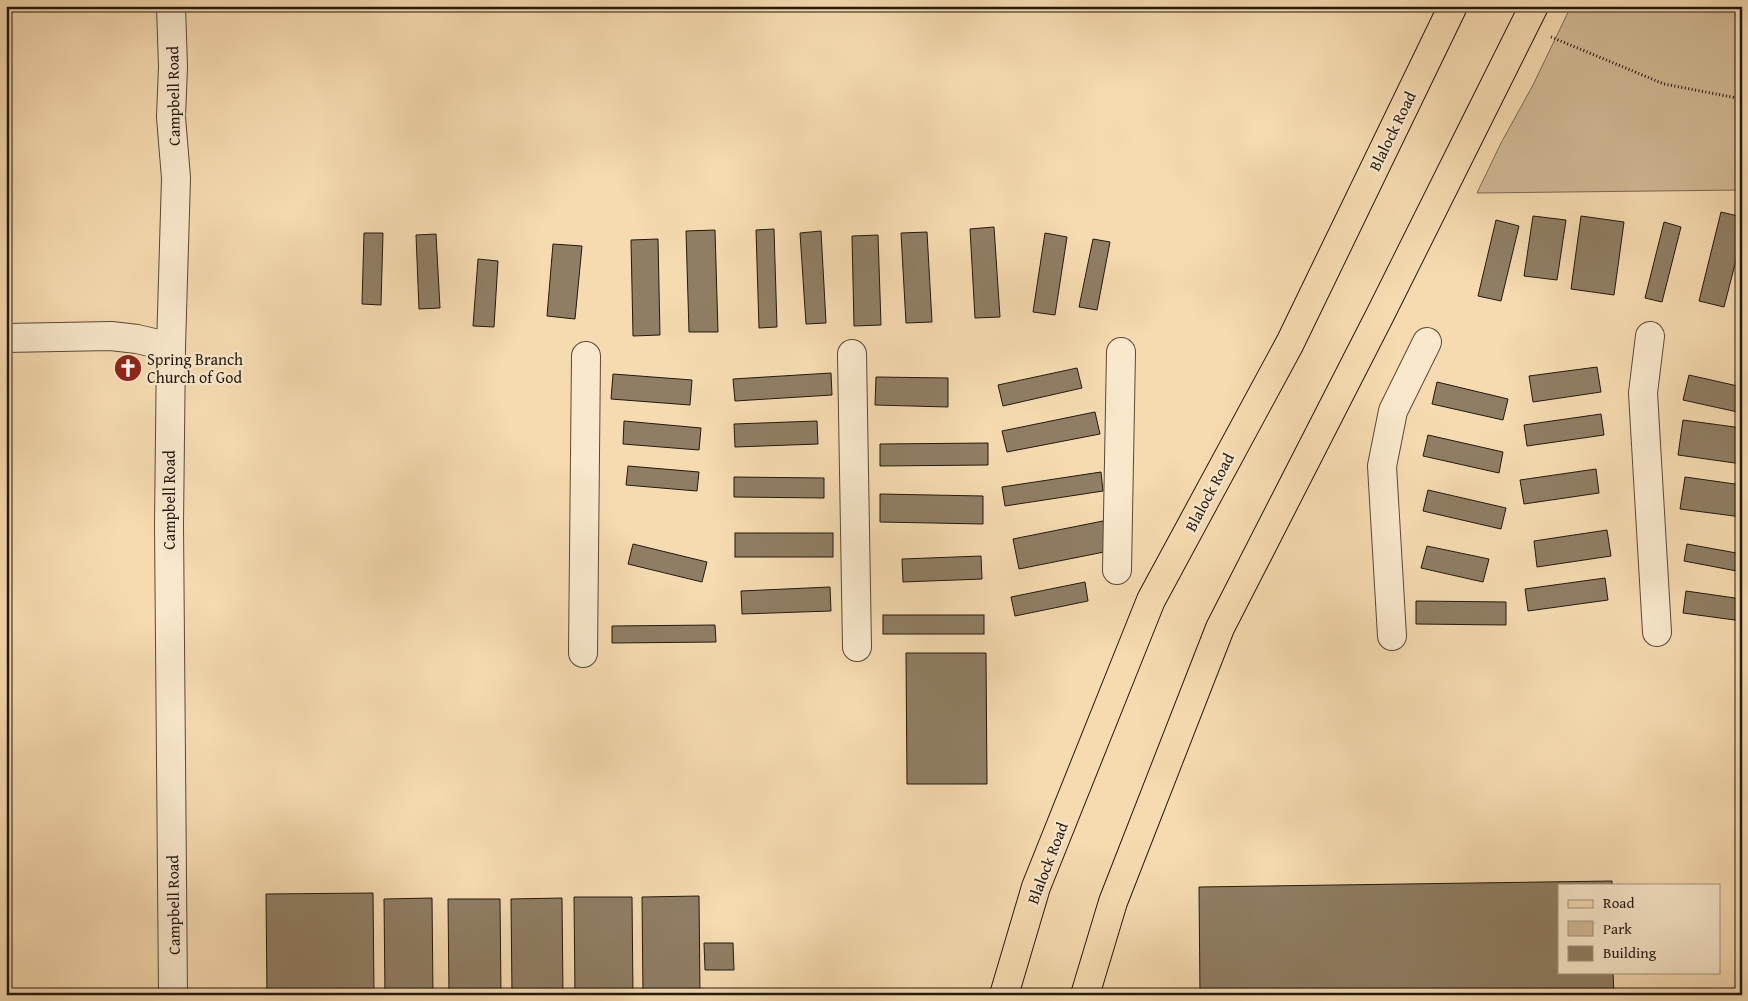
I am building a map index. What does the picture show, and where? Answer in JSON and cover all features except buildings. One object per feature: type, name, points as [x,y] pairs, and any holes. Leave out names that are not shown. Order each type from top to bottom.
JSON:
[{"type":"main road","name":"Blalock Road","points":[[1004,995],[1036,887],[1152,600],[1290,343],[1453,6]]},
{"type":"main road","points":[[1085,995],[1113,902],[1220,628],[1359,356],[1534,6]]},
{"type":"street","name":"Campbell Road","points":[[171,6],[173,67],[171,118],[176,178],[171,347],[169,525],[174,995]]},
{"type":"street","points":[[6,338],[111,336],[137,339],[171,347]]},
{"type":"street","points":[[1650,336],[1643,393],[1657,632]]},
{"type":"street","points":[[1392,636],[1382,466],[1393,411],[1427,342]]},
{"type":"street","points":[[1117,570],[1121,352]]},
{"type":"street","points":[[852,354],[857,647]]},
{"type":"street","points":[[583,653],[586,356]]},
{"type":"path","points":[[1549,36],[1664,84],[1742,99]]},
{"type":"green space","points":[[1571,6],[1742,6],[1742,190],[1477,193],[1501,143],[1533,85]]},
{"type":"place","name":"Spring Branch Church of God","points":[[128,368]]}]
